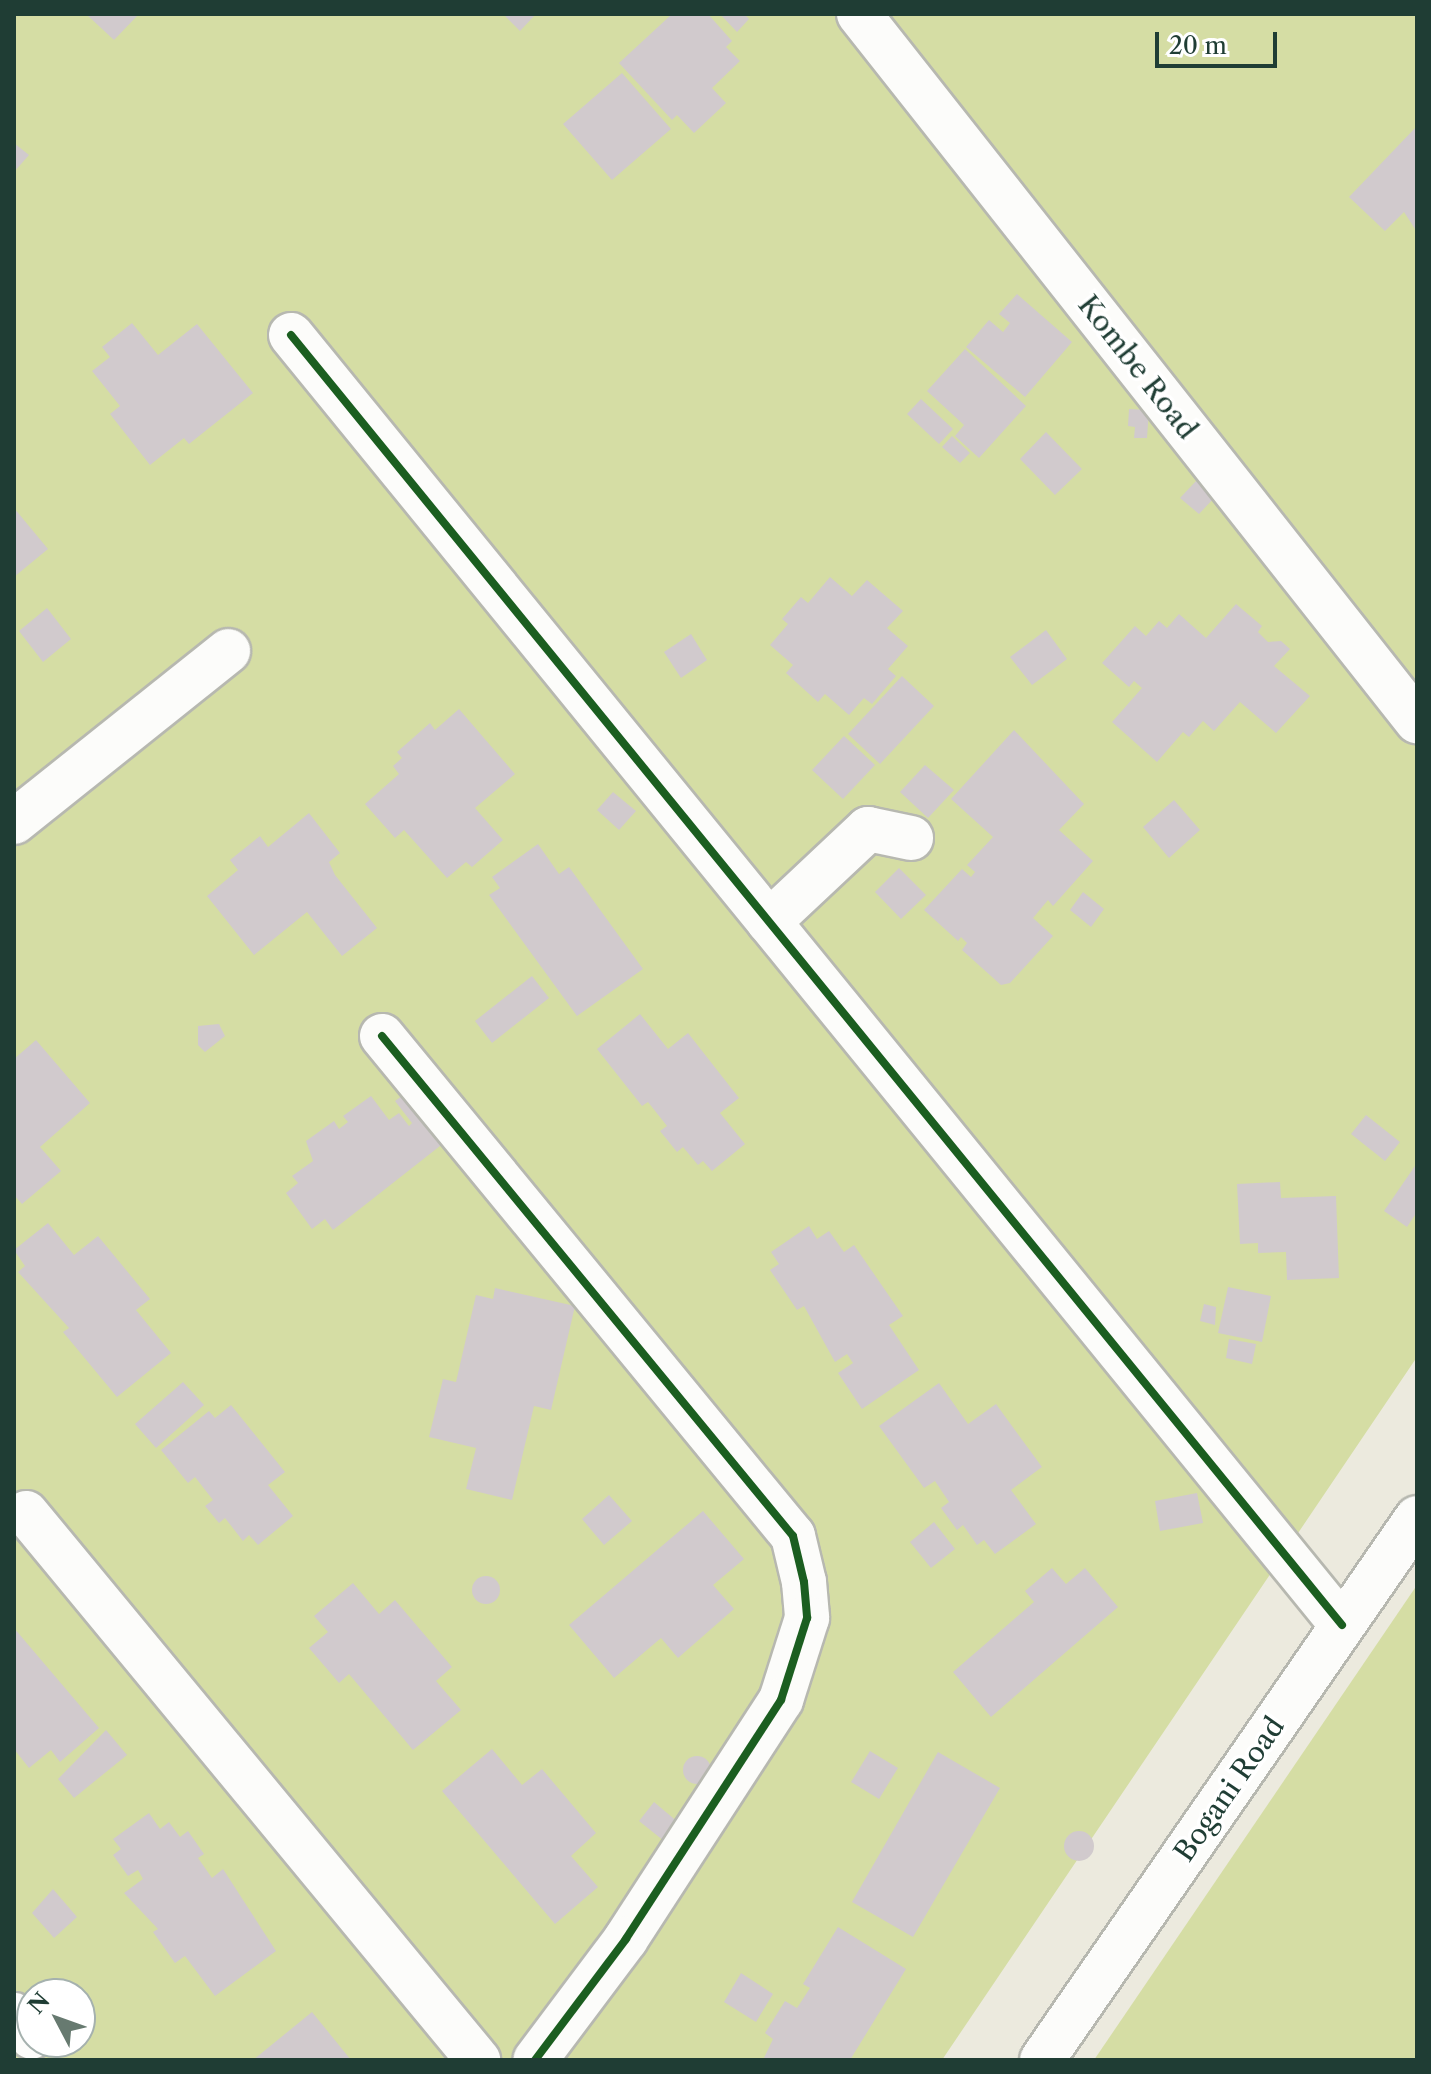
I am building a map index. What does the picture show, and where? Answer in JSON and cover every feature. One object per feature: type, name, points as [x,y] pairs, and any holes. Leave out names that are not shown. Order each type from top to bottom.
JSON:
[{"type":"street","name":"Kombe Road","points":[[859,14],[1417,721]]},
{"type":"street","points":[[291,335],[1342,1625]]},
{"type":"street","points":[[14,822],[228,651]]},
{"type":"street","points":[[769,922],[868,829],[911,838]]},
{"type":"street","points":[[382,1036],[793,1536],[804,1582],[807,1618],[781,1700],[626,1939],[535,2060]]},
{"type":"street","points":[[26,1513],[478,2060]]},
{"type":"street","name":"Bogani Road","points":[[1042,2060],[1417,1518]]},
{"type":"green space","points":[[14,14],[1417,14],[1417,1357],[942,2060],[14,2060]]},
{"type":"green space","points":[[1417,1585],[1417,2060],[1094,2060]]},
{"type":"building","points":[[86,14],[139,14],[114,40]]},
{"type":"building","points":[[503,14],[536,14],[520,31]]},
{"type":"building","points":[[672,14],[708,14],[732,41],[726,47],[740,61],[712,88],[726,103],[694,133],[677,115],[672,120],[619,63]]},
{"type":"building","points":[[720,14],[744,14],[749,19],[737,32]]},
{"type":"building","points":[[622,73],[671,129],[612,180],[563,124]]},
{"type":"building","points":[[1417,126],[1417,232],[1404,212],[1385,231],[1349,197]]},
{"type":"building","points":[[14,143],[29,155],[14,172]]},
{"type":"building","points":[[1017,294],[1072,342],[1025,397],[966,347],[989,320],[1003,332],[1010,323],[999,314]]},
{"type":"building","points":[[132,323],[158,355],[197,324],[253,393],[189,444],[184,438],[150,465],[110,414],[120,406],[92,371],[110,357],[102,347]]},
{"type":"building","points":[[965,349],[1026,406],[979,458],[955,436],[964,425],[927,391]]},
{"type":"building","points":[[921,399],[953,429],[939,444],[907,414]]},
{"type":"building","points":[[1129,409],[1149,410],[1147,438],[1134,438],[1135,427],[1128,426]]},
{"type":"building","points":[[1046,432],[1082,469],[1055,495],[1020,459]]},
{"type":"building","points":[[952,436],[970,453],[960,463],[942,447]]},
{"type":"building","points":[[1196,481],[1215,497],[1199,514],[1180,498]]},
{"type":"building","points":[[14,508],[48,549],[14,577]]},
{"type":"building","points":[[830,577],[852,596],[867,580],[903,611],[887,628],[908,646],[888,669],[896,676],[872,704],[864,698],[849,715],[825,694],[818,702],[786,673],[793,665],[770,645],[788,624],[782,619],[801,597],[808,603]]},
{"type":"building","points":[[1236,604],[1262,626],[1258,632],[1268,642],[1281,641],[1290,649],[1274,666],[1310,696],[1276,733],[1240,702],[1214,731],[1203,721],[1189,737],[1183,732],[1157,762],[1112,722],[1142,688],[1134,681],[1129,687],[1102,663],[1135,626],[1146,636],[1159,621],[1167,628],[1179,614],[1206,638]]},
{"type":"building","points":[[47,608],[71,639],[43,662],[19,631]]},
{"type":"building","points":[[1046,630],[1067,659],[1032,685],[1010,657]]},
{"type":"building","points":[[691,634],[707,660],[681,678],[664,652]]},
{"type":"building","points":[[902,676],[934,706],[880,764],[848,734]]},
{"type":"building","points":[[459,709],[515,774],[475,808],[503,840],[472,867],[466,862],[447,878],[404,830],[395,838],[365,804],[399,774],[393,766],[402,758],[397,752],[430,723],[435,730]]},
{"type":"building","points":[[1014,730],[1084,804],[1059,830],[1093,861],[1053,906],[1048,900],[1033,918],[1053,936],[1010,983],[1001,985],[962,950],[967,943],[961,937],[958,941],[924,910],[962,869],[971,877],[975,872],[967,865],[993,837],[951,799]]},
{"type":"building","points":[[844,736],[875,765],[843,799],[812,770]]},
{"type":"building","points":[[925,765],[954,790],[928,818],[900,792]]},
{"type":"building","points":[[613,792],[636,811],[619,830],[597,810]]},
{"type":"building","points":[[1174,800],[1200,830],[1169,858],[1143,827]]},
{"type":"building","points":[[309,813],[340,853],[329,862],[335,875],[377,928],[342,956],[307,912],[254,955],[207,896],[238,870],[230,860],[260,836],[268,847]]},
{"type":"building","points":[[538,844],[559,874],[569,867],[643,969],[577,1016],[489,895],[500,888],[492,877]]},
{"type":"building","points":[[899,868],[926,895],[901,919],[875,892]]},
{"type":"building","points":[[1083,892],[1104,909],[1091,927],[1070,910]]},
{"type":"building","points":[[532,976],[549,998],[492,1043],[475,1021]]},
{"type":"building","points":[[640,1014],[668,1049],[688,1033],[739,1098],[720,1113],[745,1144],[712,1171],[703,1161],[698,1165],[683,1147],[677,1152],[660,1131],[667,1126],[648,1102],[642,1106],[597,1049]]},
{"type":"building","points":[[219,1024],[225,1036],[205,1052],[198,1045],[198,1026]]},
{"type":"building","points":[[36,1040],[90,1103],[40,1147],[61,1171],[22,1204],[14,1195],[14,1059]]},
{"type":"building","points":[[418,1084],[454,1135],[333,1230],[325,1219],[312,1229],[286,1193],[298,1183],[292,1176],[313,1161],[306,1141],[334,1121],[339,1129],[348,1122],[343,1116],[371,1096],[389,1120],[399,1113],[409,1126],[412,1123],[395,1101]]},
{"type":"building","points":[[1366,1115],[1400,1142],[1385,1161],[1351,1134]]},
{"type":"building","points":[[1417,1163],[1417,1212],[1407,1227],[1384,1211]]},
{"type":"building","points":[[1280,1182],[1281,1198],[1336,1196],[1339,1278],[1287,1280],[1286,1252],[1258,1253],[1258,1243],[1240,1244],[1237,1184]]},
{"type":"building","points":[[48,1223],[74,1255],[98,1236],[150,1299],[136,1310],[171,1353],[117,1397],[63,1332],[69,1328],[18,1272],[25,1266],[14,1250]]},
{"type":"building","points":[[809,1226],[817,1239],[829,1231],[844,1252],[854,1245],[903,1316],[889,1325],[919,1370],[862,1409],[838,1373],[853,1363],[847,1354],[835,1362],[804,1306],[797,1310],[770,1270],[779,1264],[771,1252]]},
{"type":"building","points":[[1228,1287],[1271,1296],[1262,1342],[1218,1333]]},
{"type":"building","points":[[495,1288],[575,1306],[551,1410],[534,1406],[512,1500],[466,1489],[476,1448],[429,1437],[443,1379],[456,1382],[476,1295],[493,1299]]},
{"type":"building","points":[[1204,1304],[1216,1307],[1215,1325],[1200,1321]]},
{"type":"building","points":[[1229,1339],[1256,1344],[1252,1364],[1226,1358]]},
{"type":"building","points":[[183,1382],[204,1405],[156,1448],[135,1424]]},
{"type":"building","points":[[939,1383],[968,1424],[996,1404],[1042,1467],[1011,1490],[1036,1524],[995,1554],[984,1540],[977,1545],[963,1525],[957,1530],[941,1508],[949,1502],[935,1481],[924,1488],[879,1426]]},
{"type":"building","points":[[231,1405],[285,1472],[268,1485],[293,1516],[258,1545],[249,1535],[243,1541],[225,1518],[219,1523],[205,1506],[213,1500],[195,1477],[188,1483],[161,1450],[209,1411],[215,1418]]},
{"type":"building","points":[[1197,1493],[1203,1523],[1160,1531],[1155,1501]]},
{"type":"building","points":[[609,1495],[632,1521],[604,1545],[582,1519]]},
{"type":"building","points":[[703,1511],[744,1559],[713,1585],[734,1609],[678,1658],[661,1638],[614,1678],[569,1625]]},
{"type":"building","points":[[934,1522],[955,1549],[931,1568],[910,1542]]},
{"type":"building","points":[[1052,1568],[1066,1584],[1085,1568],[1118,1607],[991,1717],[953,1672],[1034,1602],[1025,1591]]},
{"type":"building","points":[[486,1576],[496,1580],[500,1590],[496,1600],[486,1604],[476,1600],[472,1590],[476,1580]]},
{"type":"building","points":[[353,1583],[379,1614],[395,1600],[452,1667],[436,1681],[461,1710],[413,1750],[349,1674],[339,1683],[309,1648],[328,1632],[314,1616]]},
{"type":"building","points":[[14,1628],[99,1728],[60,1762],[51,1750],[29,1768],[14,1749]]},
{"type":"building","points":[[106,1730],[127,1755],[74,1798],[58,1779]]},
{"type":"building","points":[[492,1749],[522,1785],[542,1769],[596,1833],[571,1856],[598,1887],[555,1924],[442,1791]]},
{"type":"building","points":[[870,1751],[898,1768],[879,1799],[851,1782]]},
{"type":"building","points":[[938,1752],[1000,1788],[913,1937],[852,1902]]},
{"type":"building","points":[[697,1756],[707,1760],[711,1770],[707,1780],[697,1784],[687,1780],[683,1770],[687,1760]]},
{"type":"building","points":[[654,1802],[679,1823],[664,1841],[639,1821]]},
{"type":"building","points":[[149,1813],[160,1829],[169,1822],[180,1837],[188,1831],[204,1854],[198,1858],[212,1878],[223,1869],[276,1951],[215,1996],[185,1956],[175,1963],[153,1932],[158,1929],[124,1893],[143,1879],[138,1870],[128,1876],[113,1855],[121,1849],[113,1839]]},
{"type":"building","points":[[1079,1831],[1090,1835],[1094,1846],[1090,1857],[1079,1861],[1068,1857],[1064,1846],[1068,1835]]},
{"type":"building","points":[[53,1889],[77,1917],[54,1938],[32,1913]]},
{"type":"building","points":[[838,1927],[906,1969],[850,2060],[763,2060],[773,2039],[765,2033],[785,2001],[797,2008],[810,1988],[803,1984]]},
{"type":"building","points":[[741,1973],[773,1994],[756,2022],[724,2002]]},
{"type":"building","points":[[312,2012],[351,2060],[253,2060]]},
{"type":"cycle path","points":[[291,335],[1342,1625]]},
{"type":"cycle path","points":[[382,1036],[793,1536],[804,1582],[807,1618],[781,1700],[626,1939],[535,2060]]}]
